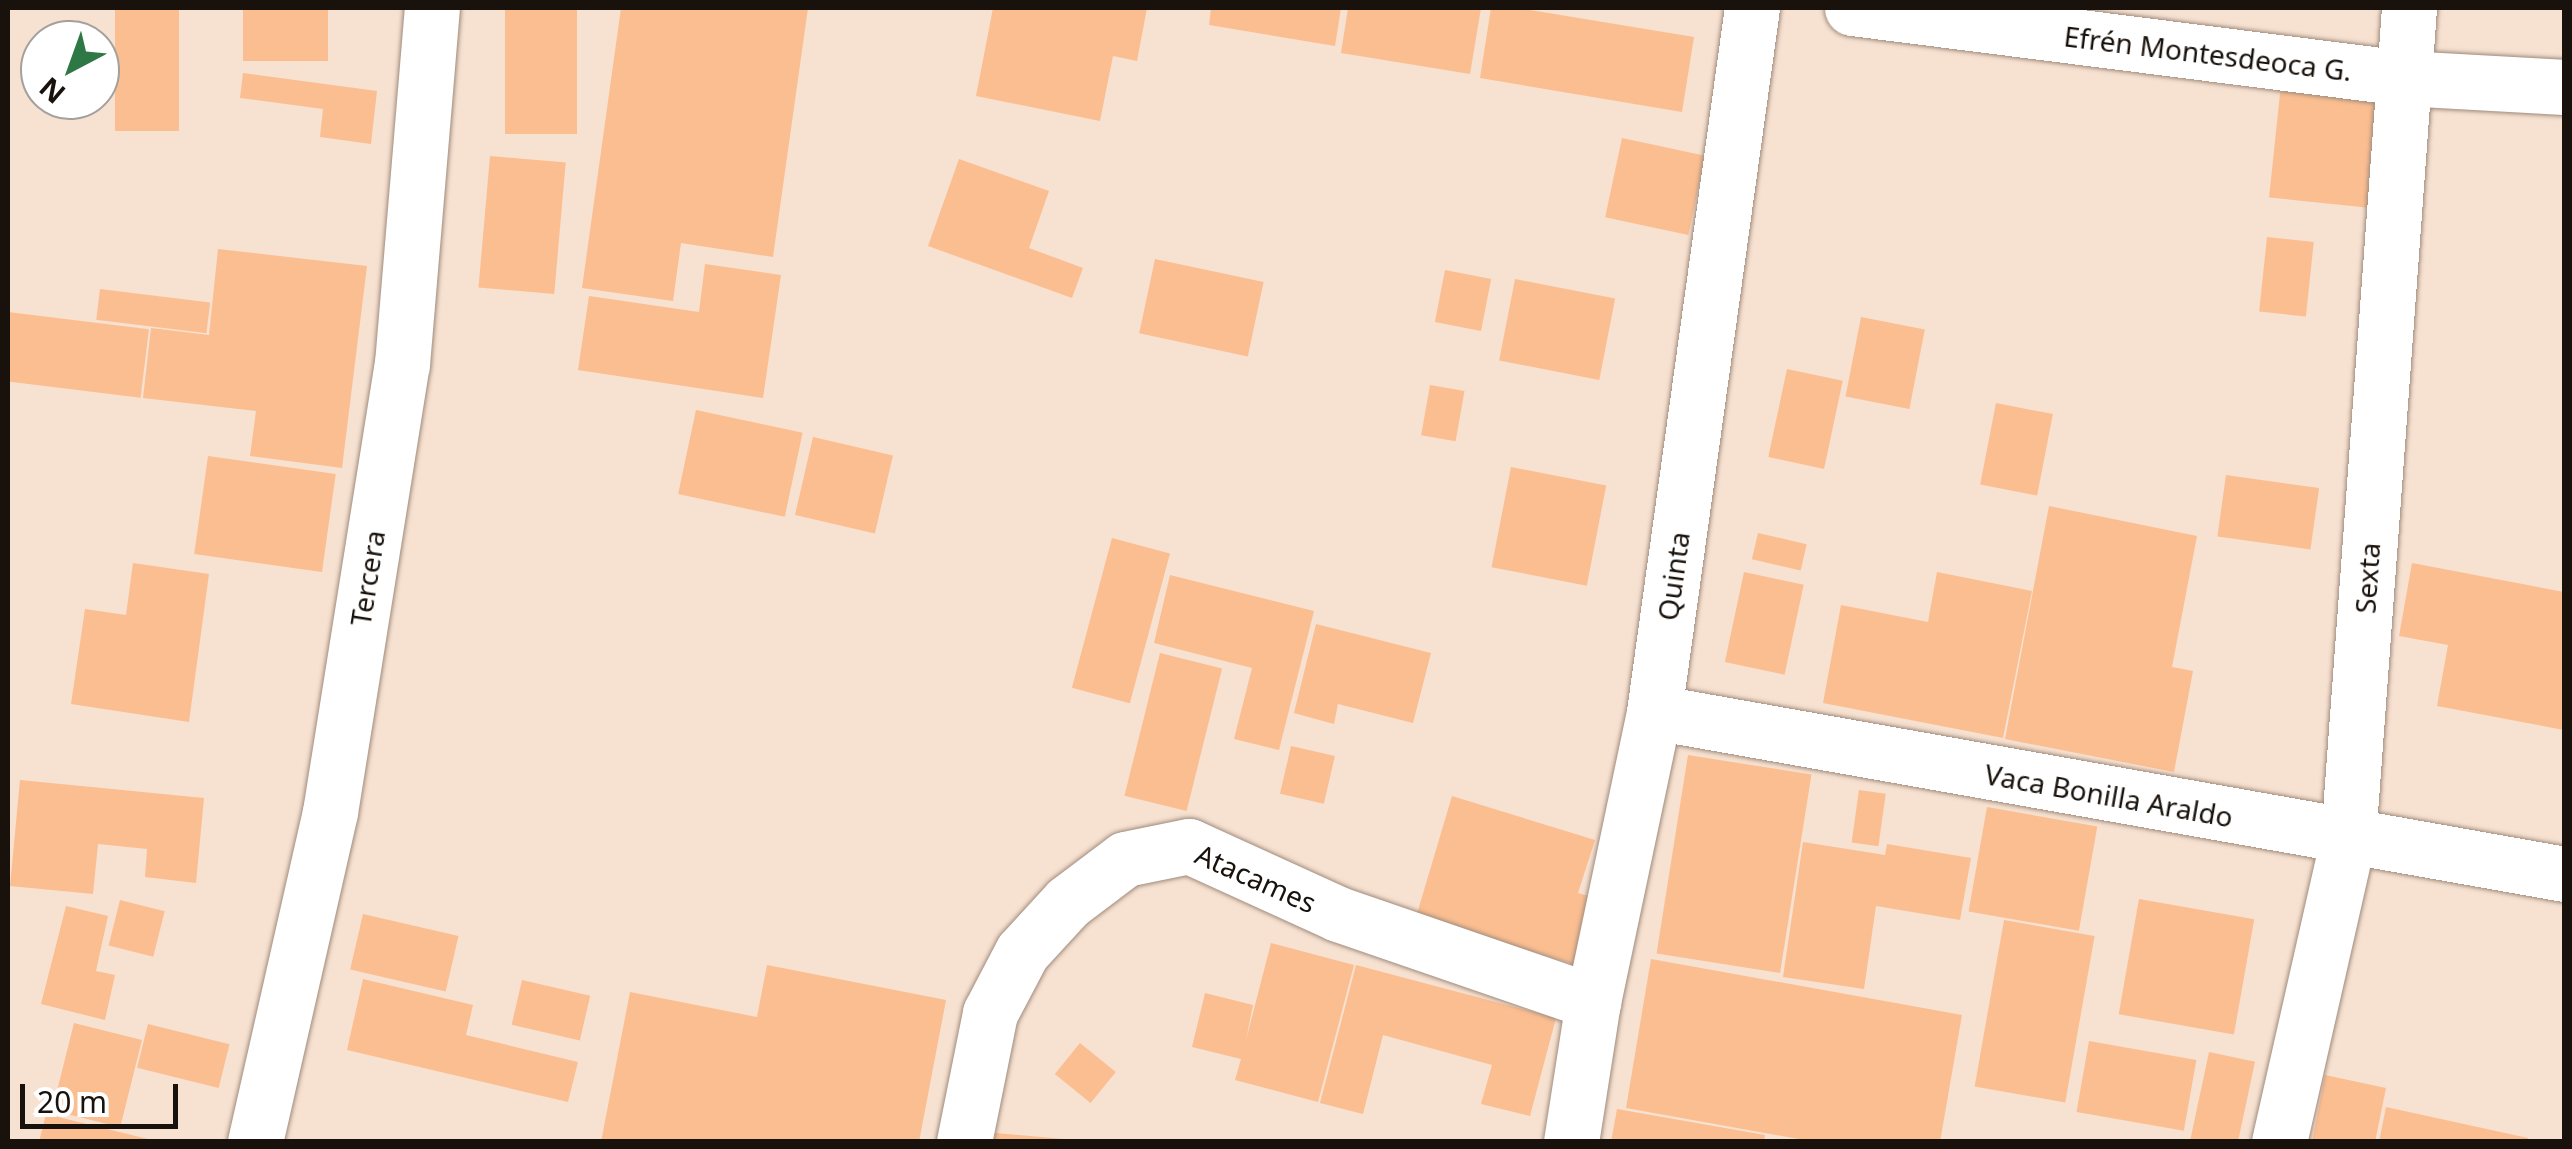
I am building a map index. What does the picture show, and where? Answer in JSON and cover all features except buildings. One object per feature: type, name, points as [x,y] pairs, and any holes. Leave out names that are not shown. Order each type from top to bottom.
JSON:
[{"type":"street","name":"Tercera","points":[[255,1142],[330,812],[402,364],[432,8]]},
{"type":"street","name":"Quinta","points":[[1570,1142],[1593,1002],[1654,712],[1752,8]]},
{"type":"street","name":"Efrén Montesdeoca G.","points":[[1852,8],[2404,78],[2564,87]]},
{"type":"street","name":"Sexta","points":[[2280,1142],[2348,839],[2409,8]]},
{"type":"street","name":"Vaca Bonilla Araldo","points":[[1654,712],[2348,839],[2564,874]]},
{"type":"street","name":"Atacames","points":[[964,1142],[990,1013],[1022,952],[1068,902],[1125,858],[1188,846],[1338,914],[1593,1002]]}]
